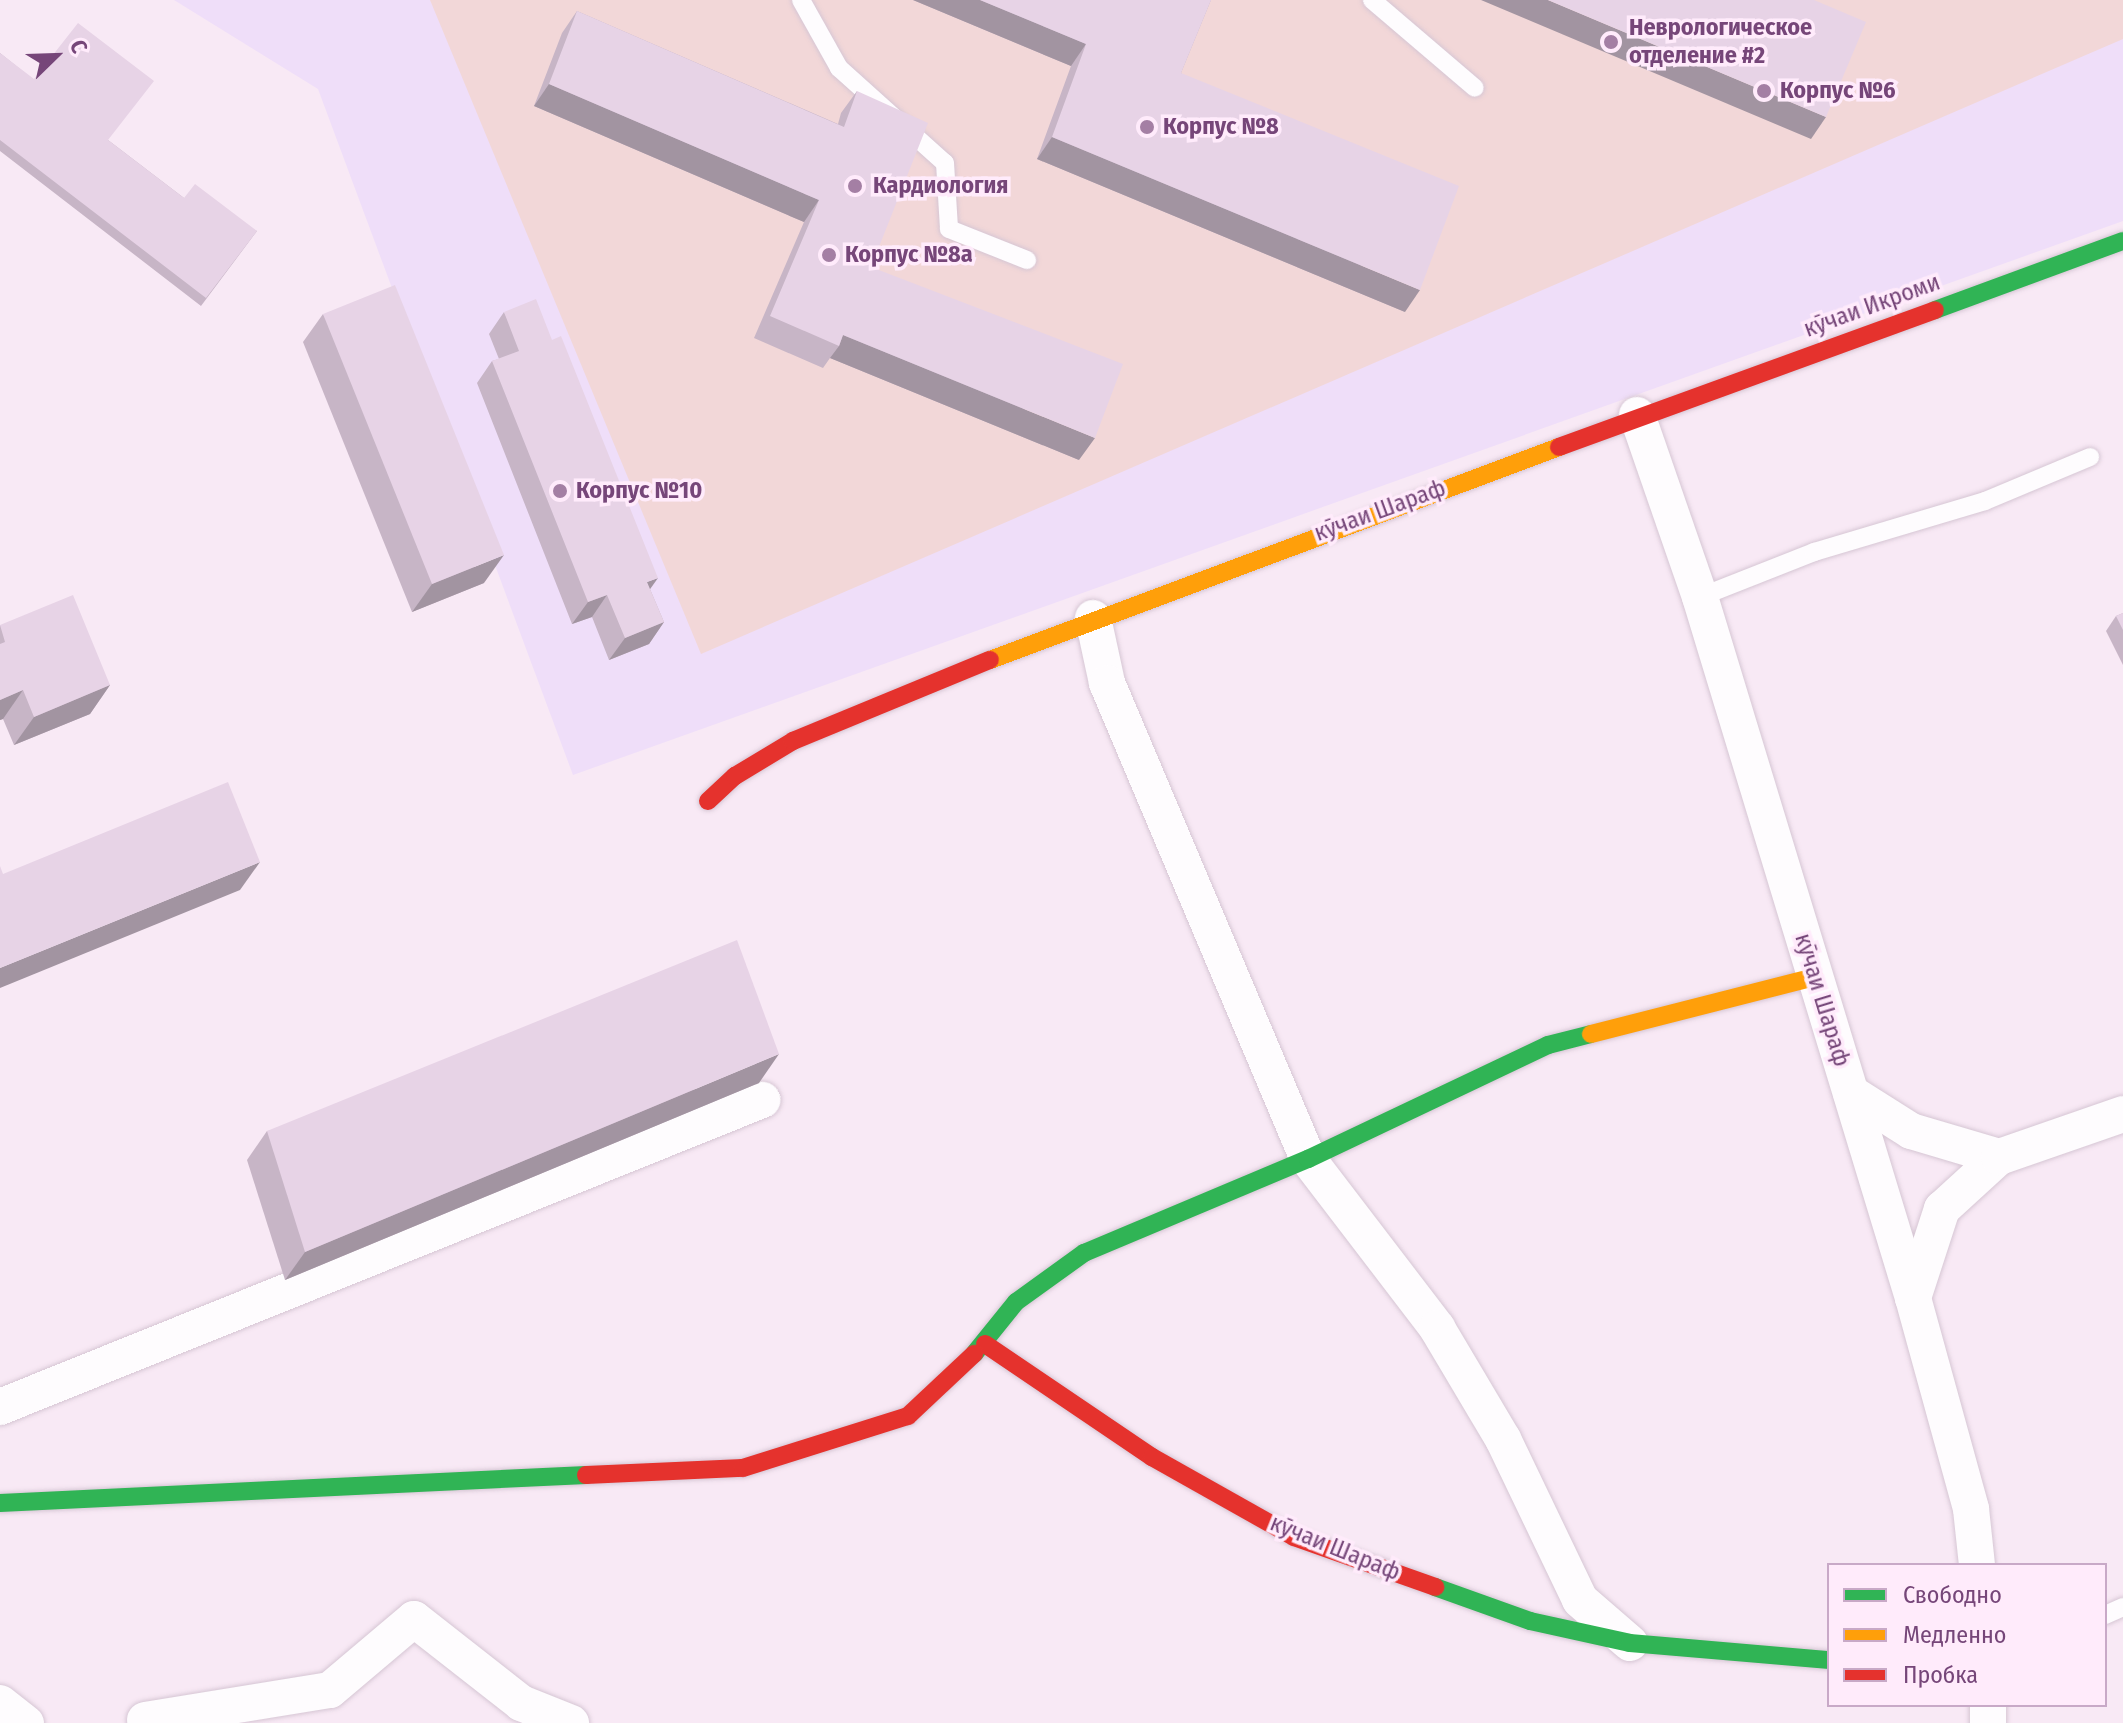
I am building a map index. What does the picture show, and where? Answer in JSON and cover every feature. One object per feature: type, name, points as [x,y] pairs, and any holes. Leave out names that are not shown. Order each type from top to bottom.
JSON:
[{"type":"street","name":"кӯчаи Икроми","points":[[1637,415],[2123,241]]},
{"type":"street","name":"кӯчаи Шараф","points":[[708,801],[735,776],[793,741],[1093,618],[1637,415],[1700,597],[1913,1298],[1971,1509],[1977,1563]]},
{"type":"street","points":[[1093,618],[1107,683],[1308,1159],[1437,1328],[1503,1439],[1580,1600],[1630,1643]]},
{"type":"street","points":[[0,1503],[743,1468],[908,1416],[985,1344],[1016,1302],[1084,1253],[1308,1159],[1548,1045],[1814,977]]},
{"type":"street","points":[[1851,1093],[1911,1131],[1999,1157]]},
{"type":"street","points":[[0,1407],[762,1100]]},
{"type":"street","points":[[1913,1298],[1942,1209],[1999,1157],[2123,1114]]},
{"type":"street","name":"кӯчаи Шараф","points":[[985,1344],[1152,1457],[1294,1537],[1530,1621],[1630,1643],[1827,1660]]},
{"type":"street","points":[[145,1720],[330,1690],[414,1619],[521,1703],[571,1723]]},
{"type":"street","points":[[0,1703],[26,1723]]},
{"type":"lane","points":[[801,0],[839,68],[945,163],[949,229],[1027,260]]},
{"type":"lane","points":[[1372,0],[1475,88]]},
{"type":"lane","points":[[1700,597],[1814,552],[1985,501],[2090,457]]},
{"type":"shaded area","points":[[174,0],[2123,0],[2123,221],[573,775],[318,89]]},
{"type":"shaded area","points":[[430,0],[2123,0],[2123,39],[701,654]]},
{"type":"building","name":"Корпус №8","points":[[980,0],[1211,0],[1181,73],[1459,186],[1420,290],[1052,137],[1086,44]]},
{"type":"building","name":"Корпус №6","points":[[1548,0],[1814,0],[1866,22],[1826,117]]},
{"type":"building","name":"Корпус №8а","points":[[577,11],[844,127],[857,91],[928,123],[871,267],[1123,364],[1095,438],[843,335],[839,346],[770,316],[819,200],[549,84]]},
{"type":"building","points":[[78,23],[154,81],[108,140],[184,198],[195,184],[257,231],[206,298],[0,140],[0,53],[34,79]]},
{"type":"building","points":[[395,285],[504,555],[432,584],[323,314]]},
{"type":"building","name":"Корпус №10","points":[[536,299],[552,340],[561,336],[658,578],[647,582],[664,622],[625,638],[607,595],[588,602],[492,361],[519,351],[504,312]]},
{"type":"building","points":[[73,595],[110,685],[34,717],[23,690],[0,700],[0,644],[5,642],[0,625]]},
{"type":"building","points":[[2123,613],[2123,630],[2116,616]]},
{"type":"building","points":[[228,782],[260,862],[0,968],[0,866],[3,874]]},
{"type":"building","points":[[737,940],[779,1054],[305,1252],[267,1131]]},
{"type":"traffic: fast","points":[[1935,310],[2123,241]]},
{"type":"traffic: fast","points":[[974,1354],[1016,1302],[1084,1253],[1308,1159],[1548,1045],[1591,1034]]},
{"type":"traffic: fast","points":[[0,1503],[586,1475]]},
{"type":"traffic: fast","points":[[1435,1587],[1530,1621],[1630,1643],[1827,1660]]},
{"type":"traffic: slow","points":[[990,660],[1559,447]]},
{"type":"traffic: slow","points":[[1591,1034],[1814,977]]},
{"type":"traffic: jam","points":[[1559,447],[1935,310]]},
{"type":"traffic: jam","points":[[708,801],[735,776],[793,741],[990,660]]},
{"type":"traffic: jam","points":[[985,1344],[1152,1457],[1294,1537],[1435,1587]]},
{"type":"traffic: jam","points":[[586,1475],[743,1468],[908,1416],[974,1354]]},
{"type":"place","name":"Неврологическое отделение #2","points":[[1611,42]]},
{"type":"place","name":"Корпус №6","points":[[1764,91]]},
{"type":"place","name":"Корпус №8","points":[[1147,127]]},
{"type":"place","name":"Кардиология","points":[[855,186]]},
{"type":"place","name":"Корпус №8а","points":[[829,255]]},
{"type":"place","name":"Корпус №10","points":[[560,491]]}]
